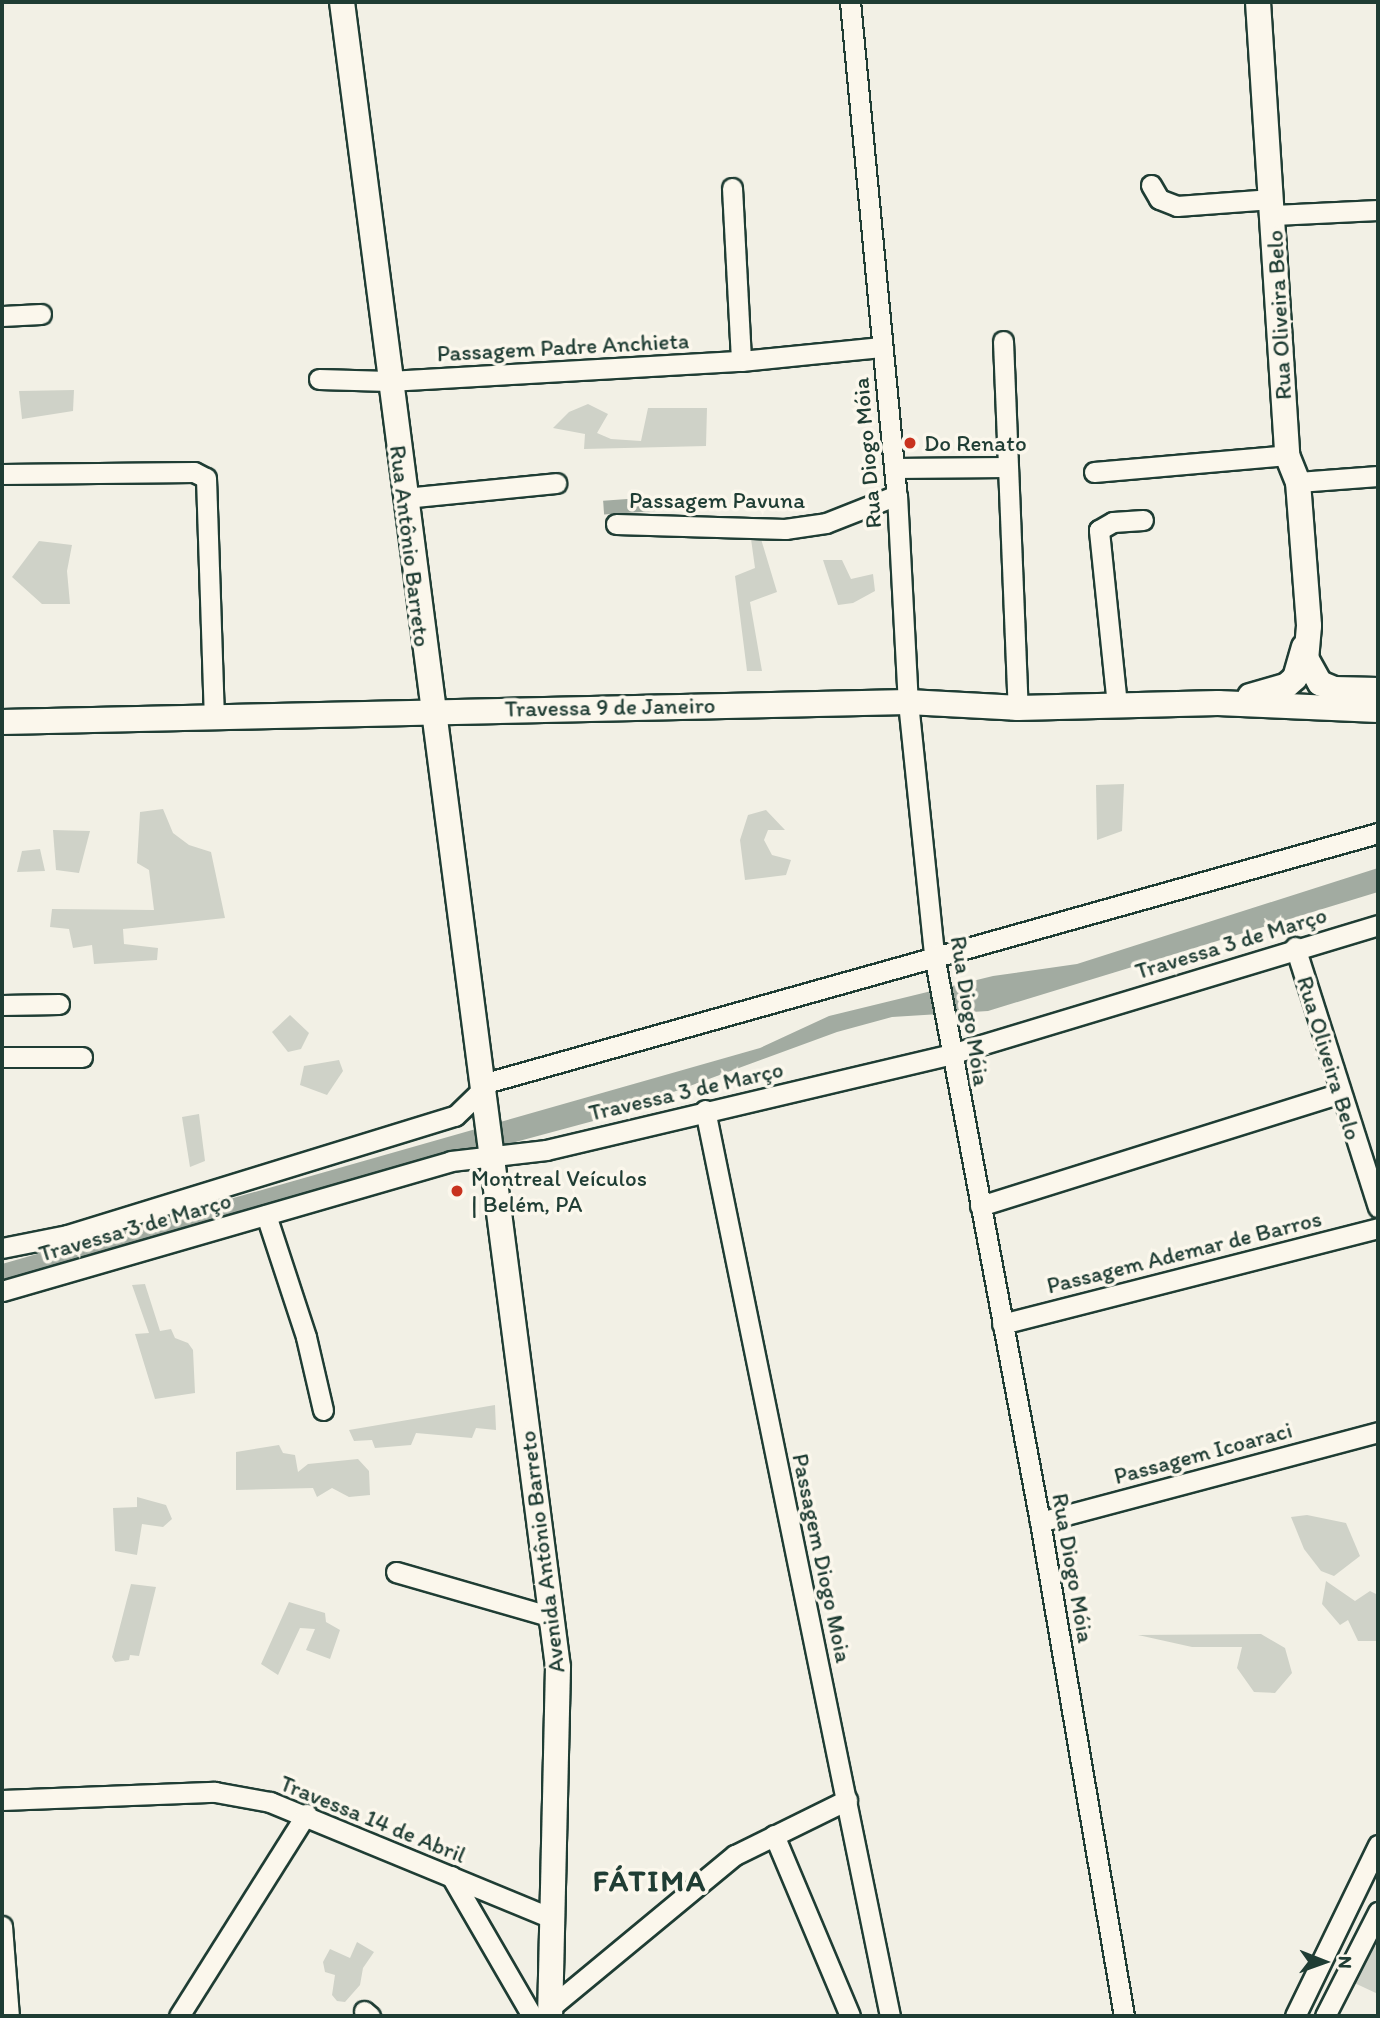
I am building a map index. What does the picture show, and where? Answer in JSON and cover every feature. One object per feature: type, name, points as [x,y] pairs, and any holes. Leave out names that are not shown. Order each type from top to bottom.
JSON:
[{"type":"main road","name":"Rua Antônio Barreto","points":[[342,2],[431,710],[483,1088]]},
{"type":"main road","name":"Rua Oliveira Belo","points":[[1258,2],[1287,455],[1297,482],[1309,626],[1306,658],[1320,684],[1334,689],[1378,690]]},
{"type":"main road","name":"Rua Oliveira Belo","points":[[1218,703],[1286,686],[1300,667],[1309,626]]},
{"type":"main road","name":"Travessa 9 de Janeiro","points":[[2,722],[431,710],[908,702],[1018,708],[1218,703]]},
{"type":"main road","points":[[1218,703],[1378,710]]},
{"type":"main road","name":"Avenida Antônio Barreto","points":[[483,1088],[558,1667],[551,1919],[544,2013]]},
{"type":"street","name":"Rua Diogo Móia","points":[[850,2],[897,495],[908,702],[935,959],[1040,1522],[1124,2016]]},
{"type":"street","points":[[1151,185],[1159,199],[1177,206],[1378,210]]},
{"type":"street","points":[[732,187],[741,361]]},
{"type":"street","points":[[2,316],[41,314]]},
{"type":"street","points":[[1003,341],[1018,708]]},
{"type":"street","name":"Passagem Padre Anchieta","points":[[319,379],[389,381],[741,361],[881,347]]},
{"type":"street","points":[[1094,472],[1287,455]]},
{"type":"street","points":[[894,468],[1007,467]]},
{"type":"street","points":[[2,474],[194,472],[206,478],[214,717]]},
{"type":"street","points":[[1297,482],[1378,476]]},
{"type":"street","points":[[404,498],[556,483]]},
{"type":"street","name":"Passagem Pavuna","points":[[616,524],[785,529],[826,523],[897,495]]},
{"type":"street","points":[[1117,705],[1100,530],[1112,522],[1143,520]]},
{"type":"street","name":"Travessa 3 de Março","points":[[2,1248],[67,1235],[455,1116],[483,1088],[1378,833]]},
{"type":"street","name":"Travessa 3 de Março","points":[[2,1291],[451,1161],[492,1154],[546,1150],[705,1110],[951,1055],[1295,947],[1378,925]]},
{"type":"street","name":"Rua Oliveira Belo","points":[[1295,947],[1338,1094],[1378,1207]]},
{"type":"street","points":[[2,1005],[59,1004]]},
{"type":"street","points":[[2,1057],[82,1057]]},
{"type":"street","points":[[980,1206],[1338,1094]]},
{"type":"street","name":"Passagem Diogo Moia","points":[[705,1110],[890,2016]]},
{"type":"street","points":[[266,1215],[306,1337],[323,1410]]},
{"type":"street","name":"Passagem Ademar de Barros","points":[[1002,1324],[1378,1228]]},
{"type":"street","name":"Passagem Icoaraci","points":[[1040,1522],[1378,1432]]},
{"type":"street","points":[[396,1572],[552,1617]]},
{"type":"street","name":"Travessa 14 de Abril","points":[[2,1800],[215,1792],[306,1814],[551,1919]]},
{"type":"street","points":[[451,1876],[544,2013],[735,1855],[847,1800]]},
{"type":"street","points":[[179,2016],[306,1814]]},
{"type":"street","points":[[775,1835],[850,2016]]},
{"type":"street","points":[[1296,2016],[1378,1845]]},
{"type":"street","points":[[1325,2016],[1378,1913]]},
{"type":"street","points":[[2,1926],[9,2016]]},
{"type":"shaded area","points":[[74,390],[73,411],[22,419],[19,391]]},
{"type":"shaded area","points":[[588,404],[608,414],[597,433],[611,439],[641,441],[648,408],[707,408],[706,446],[584,449],[585,434],[553,428],[569,412]]},
{"type":"shaded area","points":[[655,497],[656,511],[604,515],[603,501]]},
{"type":"shaded area","points":[[751,539],[761,539],[777,592],[750,602],[762,671],[747,671],[735,576],[755,568]]},
{"type":"shaded area","points":[[39,541],[72,545],[67,571],[70,604],[42,604],[12,577]]},
{"type":"shaded area","points":[[823,560],[842,560],[851,579],[873,574],[875,591],[853,603],[838,605]]},
{"type":"shaded area","points":[[1124,784],[1122,831],[1097,840],[1096,785]]},
{"type":"shaded area","points":[[163,809],[173,833],[189,845],[211,852],[225,918],[123,929],[124,944],[158,948],[157,960],[94,964],[92,945],[73,948],[69,929],[50,927],[52,909],[154,910],[149,870],[137,863],[140,812]]},
{"type":"shaded area","points":[[766,810],[785,830],[768,830],[764,840],[772,855],[791,860],[786,875],[745,880],[740,840],[748,815]]},
{"type":"shaded area","points":[[53,830],[90,831],[79,873],[56,870]]},
{"type":"shaded area","points":[[40,849],[45,871],[17,872],[22,851]]},
{"type":"shaded area","points":[[1378,868],[1378,892],[988,1011],[892,1017],[837,1032],[597,1120],[2,1280],[2,1264],[760,1048],[829,1016],[993,976],[1077,964]]},
{"type":"shaded area","points":[[290,1015],[309,1033],[301,1049],[288,1052],[272,1032]]},
{"type":"shaded area","points":[[339,1060],[343,1071],[327,1095],[300,1085],[304,1066]]},
{"type":"shaded area","points":[[199,1114],[205,1161],[190,1167],[182,1117]]},
{"type":"shaded area","points":[[145,1284],[160,1331],[171,1329],[175,1338],[188,1343],[193,1350],[195,1393],[155,1399],[135,1334],[149,1333],[132,1285]]},
{"type":"shaded area","points":[[495,1405],[496,1430],[476,1428],[472,1438],[416,1433],[411,1445],[375,1448],[372,1440],[354,1441],[349,1430]]},
{"type":"shaded area","points":[[279,1445],[283,1453],[295,1455],[298,1472],[308,1464],[358,1459],[369,1471],[370,1495],[349,1497],[332,1488],[317,1497],[313,1488],[236,1490],[236,1452]]},
{"type":"shaded area","points":[[137,1497],[166,1505],[172,1519],[163,1527],[142,1524],[137,1555],[115,1551],[113,1508],[137,1507]]},
{"type":"shaded area","points":[[1307,1515],[1346,1523],[1360,1556],[1334,1576],[1321,1571],[1304,1549],[1291,1517]]},
{"type":"shaded area","points":[[1326,1581],[1355,1601],[1370,1591],[1378,1595],[1378,1641],[1358,1641],[1348,1620],[1340,1625],[1322,1604]]},
{"type":"shaded area","points":[[131,1584],[156,1587],[139,1656],[130,1655],[129,1660],[115,1662],[112,1657]]},
{"type":"shaded area","points":[[289,1602],[325,1613],[326,1622],[340,1630],[330,1659],[306,1650],[315,1629],[300,1628],[278,1675],[261,1664]]},
{"type":"shaded area","points":[[1261,1634],[1285,1648],[1292,1673],[1275,1693],[1254,1692],[1237,1668],[1242,1647],[1192,1647],[1138,1635]]},
{"type":"shaded area","points":[[357,1942],[374,1952],[363,1968],[360,1985],[345,2002],[337,2001],[332,1995],[335,1975],[325,1972],[323,1962],[330,1949],[350,1958]]},
{"type":"shaded area","points":[[1371,1944],[1378,1947],[1378,1994],[1348,1980]]},
{"type":"place","name":"Do Renato","points":[[910,443]]},
{"type":"place","name":"Montreal Veículos | Belém, PA","points":[[457,1191]]},
{"type":"district","name":"FÁTIMA","points":[[650,1881]]}]
